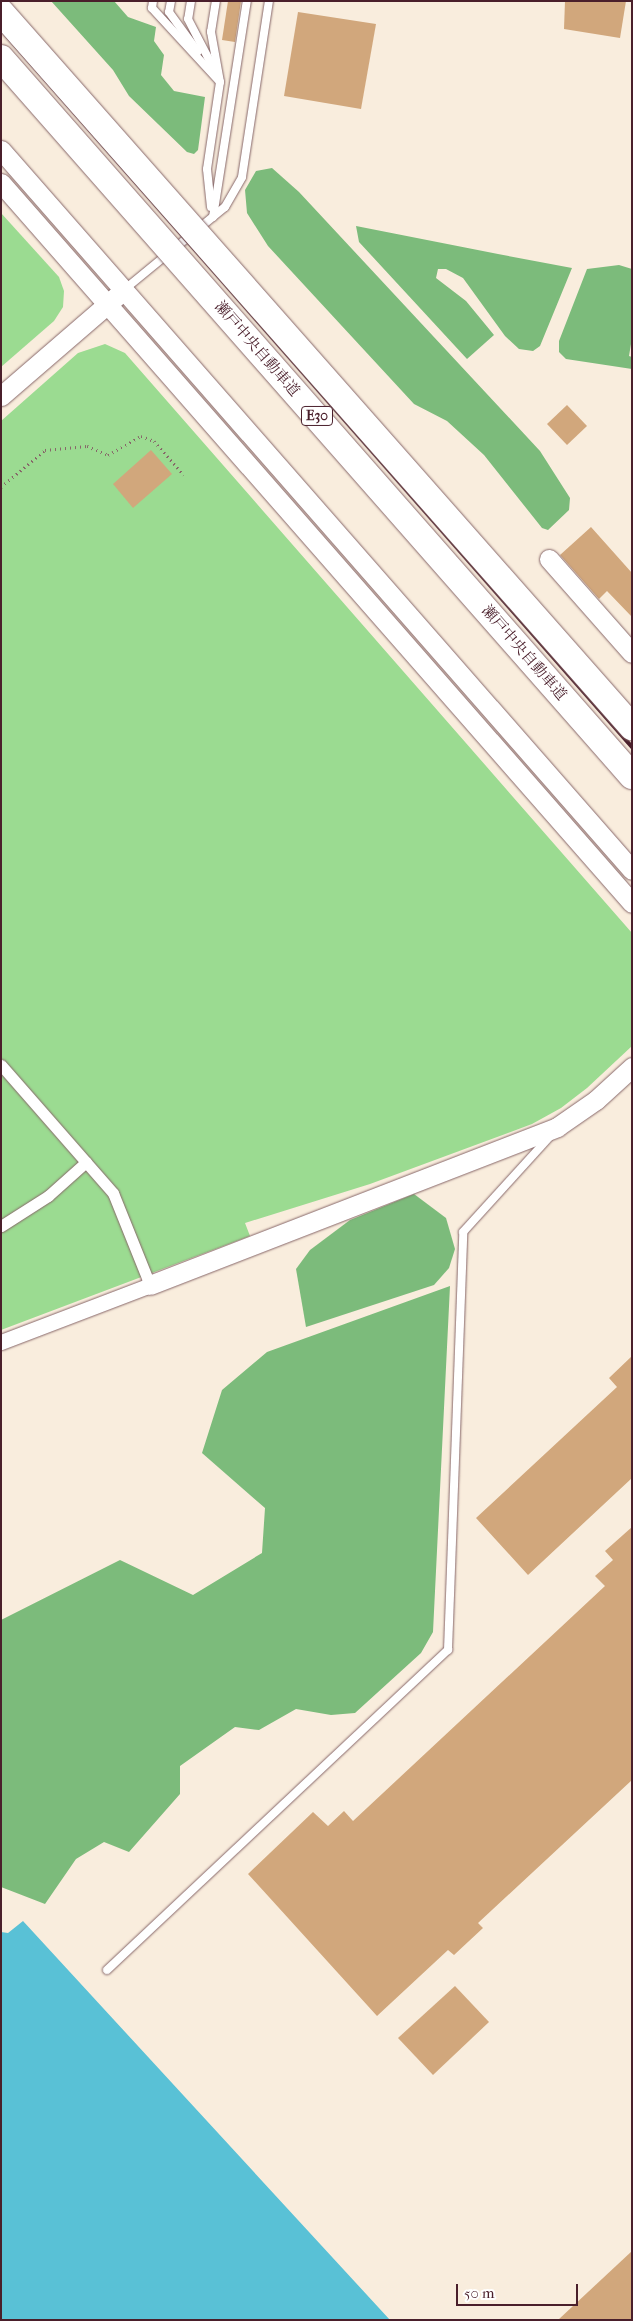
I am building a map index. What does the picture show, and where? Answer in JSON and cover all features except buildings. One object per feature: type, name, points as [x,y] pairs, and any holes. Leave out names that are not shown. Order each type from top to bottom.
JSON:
[{"type":"highway","name":"E30","points":[[1,12],[632,727]]},
{"type":"highway","name":"瀬戸中央自動車道","points":[[1,58],[632,776]]},
{"type":"street","points":[[1,150],[125,289],[632,870]]},
{"type":"street","points":[[1,183],[632,903]]},
{"type":"street","points":[[1,396],[125,289]]},
{"type":"street","points":[[549,559],[632,653]]},
{"type":"street","points":[[1,1065],[112,1192],[150,1285]]},
{"type":"street","points":[[1,1342],[557,1127],[596,1100],[632,1067]]},
{"type":"street","points":[[1,1226],[48,1196],[86,1162]]},
{"type":"lane","points":[[153,1],[152,8],[220,82]]},
{"type":"lane","points":[[171,1],[169,12],[220,82]]},
{"type":"lane","points":[[191,1],[188,19],[220,82]]},
{"type":"lane","points":[[213,218],[207,169],[220,82],[211,32],[216,1]]},
{"type":"lane","points":[[213,218],[247,1]]},
{"type":"lane","points":[[125,289],[225,207],[242,177],[269,1]]},
{"type":"lane","points":[[107,1970],[448,1650],[463,1232],[545,1146],[557,1127]]},
{"type":"path","points":[[1,487],[45,450],[87,446],[108,455],[141,436],[154,441],[184,475]]},
{"type":"green space","points":[[51,1],[114,1],[128,17],[156,27],[154,41],[164,55],[161,75],[174,91],[205,97],[198,150],[194,154],[187,152],[129,96],[113,70]]},
{"type":"green space","points":[[272,168],[299,192],[540,451],[570,498],[569,510],[548,530],[542,528],[484,455],[447,421],[414,404],[268,246],[247,213],[245,190],[256,171]]},
{"type":"green space","points":[[1,213],[59,277],[64,291],[63,307],[54,321],[1,367]]},
{"type":"green space","points":[[356,226],[572,268],[540,346],[533,351],[519,349],[505,336],[463,278],[446,269],[438,269],[436,278],[466,301],[494,335],[467,359],[359,242]]},
{"type":"green space","points":[[619,265],[632,269],[632,338],[629,356],[632,357],[632,369],[566,359],[559,352],[559,341],[587,269]]},
{"type":"green space","points":[[105,344],[125,353],[632,933],[632,1046],[587,1088],[561,1108],[532,1124],[370,1184],[245,1223],[250,1236],[1,1330],[1,421],[78,353]]},
{"type":"green space","points":[[414,1194],[446,1218],[455,1249],[449,1268],[434,1285],[306,1327],[296,1269],[310,1250],[350,1220]]},
{"type":"green space","points":[[450,1286],[433,1632],[421,1653],[355,1713],[331,1715],[296,1709],[259,1730],[235,1727],[180,1766],[180,1794],[129,1852],[104,1842],[76,1859],[45,1904],[1,1887],[1,1620],[120,1560],[193,1595],[262,1553],[265,1508],[202,1453],[222,1390],[267,1352]]},
{"type":"water","points":[[23,1921],[390,2320],[1,2320],[1,1932],[8,1933]]},
{"type":"railway","points":[[1,29],[632,747]]}]
